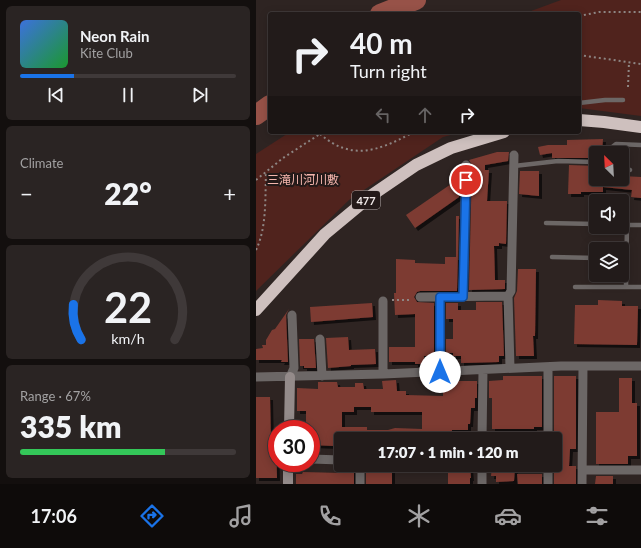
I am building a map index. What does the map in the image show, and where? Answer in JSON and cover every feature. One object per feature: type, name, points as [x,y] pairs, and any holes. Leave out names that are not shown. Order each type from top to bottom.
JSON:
[{"type":"highway","points":[[581,120],[641,127]]},
{"type":"highway","name":"477","points":[[256,310],[325,234],[372,195],[416,165],[451,148],[497,134]]},
{"type":"street","points":[[510,368],[508,296],[511,291],[514,155]]},
{"type":"street","points":[[463,297],[466,165]]},
{"type":"street","points":[[420,297],[508,296]]},
{"type":"street","points":[[440,297],[440,372]]},
{"type":"street","points":[[383,301],[383,374]]},
{"type":"street","points":[[289,420],[290,377],[294,368],[292,315]]},
{"type":"street","points":[[320,339],[322,376]]},
{"type":"street","points":[[548,366],[548,432]]},
{"type":"street","points":[[256,377],[440,372],[548,366],[641,366]]},
{"type":"street","points":[[582,484],[583,366]]},
{"type":"street","points":[[482,432],[484,370]]},
{"type":"street","points":[[320,460],[334,460]]},
{"type":"street","points":[[582,470],[641,470]]},
{"type":"street","points":[[288,472],[288,484]]},
{"type":"street","points":[[360,472],[360,484]]},
{"type":"street","points":[[482,472],[482,484]]},
{"type":"street","points":[[548,472],[548,484]]},
{"type":"lane","points":[[581,103],[622,100]]},
{"type":"lane","points":[[614,146],[620,143],[641,146]]},
{"type":"lane","points":[[514,166],[558,161],[589,162]]},
{"type":"lane","points":[[546,223],[589,224]]},
{"type":"lane","points":[[629,225],[641,225]]},
{"type":"lane","points":[[552,256],[589,258]]},
{"type":"lane","points":[[626,282],[626,287]]},
{"type":"lane","points":[[575,287],[641,288]]},
{"type":"path","points":[[581,16],[599,12],[641,12]]},
{"type":"path","points":[[581,55],[641,64]]},
{"type":"path","points":[[628,87],[629,62]]},
{"type":"path","points":[[256,180],[283,158],[320,134],[328,141],[343,148],[355,151],[371,151],[392,144],[410,134]]},
{"type":"path","points":[[256,250],[259,244],[263,224],[266,172]]},
{"type":"path","points":[[383,301],[417,300],[420,297]]},
{"type":"green space","points":[[561,0],[641,0],[641,116],[581,108],[581,12],[528,12]]},
{"type":"green space","name":"三滝川河川敷","points":[[287,134],[454,134],[443,137],[349,200],[256,291],[256,154]]},
{"type":"building","points":[[603,139],[602,146],[589,146],[589,158],[552,158],[552,153],[540,155],[538,147],[548,145],[567,145],[567,140]]},
{"type":"building","points":[[497,152],[509,152],[508,161],[485,165],[485,170],[489,170],[487,201],[507,201],[506,244],[499,243],[499,246],[494,246],[495,280],[505,280],[505,289],[469,290],[472,165],[469,160]]},
{"type":"building","points":[[569,165],[589,166],[589,186],[629,186],[629,176],[641,177],[641,198],[631,197],[632,190],[603,187],[603,192],[581,192],[581,194],[568,194]]},
{"type":"building","points":[[520,171],[539,171],[539,196],[519,194]]},
{"type":"building","points":[[454,182],[457,186],[460,186],[459,197],[415,228],[406,215]]},
{"type":"building","points":[[456,216],[459,216],[457,291],[420,291],[417,292],[414,297],[417,302],[434,303],[434,354],[424,356],[424,364],[415,364],[415,362],[389,362],[389,347],[415,347],[415,314],[395,315],[394,293],[396,293],[396,259],[415,260],[415,263],[445,264],[445,257],[456,257]]},
{"type":"building","points":[[518,269],[536,269],[535,336],[533,336],[534,356],[516,356],[514,298],[517,291]]},
{"type":"building","points":[[598,300],[622,301],[622,306],[638,306],[637,345],[574,344],[575,305],[598,305]]},
{"type":"building","points":[[476,302],[502,302],[504,356],[499,356],[499,362],[461,363],[461,356],[453,356],[453,353],[446,353],[446,339],[453,339],[453,319],[446,319],[446,303],[458,303],[458,310],[476,310]]},
{"type":"building","points":[[372,303],[373,317],[311,322],[310,307]]},
{"type":"building","points":[[289,309],[286,315],[288,362],[281,362],[282,360],[256,360],[256,349],[263,348],[262,345],[266,345],[266,340],[272,330],[275,329]]},
{"type":"building","points":[[348,337],[349,350],[375,349],[376,364],[328,368],[326,338]]},
{"type":"building","points":[[299,339],[314,339],[316,368],[304,368],[304,366],[300,366]]},
{"type":"building","points":[[503,376],[542,376],[542,427],[534,427],[534,429],[492,429],[492,398],[489,398],[489,381],[503,380]]},
{"type":"building","points":[[554,376],[576,376],[576,449],[570,449],[569,466],[576,466],[576,484],[554,484],[554,472],[562,472],[562,432],[554,432]]},
{"type":"building","points":[[619,378],[632,378],[632,403],[637,403],[637,456],[628,456],[628,464],[596,464],[596,412],[619,412]]},
{"type":"building","points":[[396,380],[397,391],[406,391],[406,395],[443,396],[443,381],[477,381],[477,398],[475,398],[475,408],[471,408],[468,430],[452,430],[452,432],[334,432],[334,446],[320,445],[320,420],[306,420],[306,411],[297,411],[297,388],[318,389],[318,382],[337,382],[338,387],[355,387],[355,383],[363,383],[364,389],[383,389],[382,381]],"holes":[[[354,407],[371,407],[371,412],[422,412],[422,429],[395,428],[388,430],[367,430],[367,427],[342,427],[342,412],[354,412]]]},
{"type":"building","points":[[256,397],[270,397],[270,420],[268,420],[268,472],[277,472],[277,478],[256,478]]},
{"type":"building","points":[[303,472],[354,472],[354,484],[296,484],[296,474],[302,474]]},
{"type":"building","points":[[366,472],[392,472],[392,484],[366,484]]},
{"type":"building","points":[[448,472],[470,472],[470,484],[448,484]]},
{"type":"building","points":[[491,472],[515,472],[514,481],[496,482],[496,476],[491,476]]},
{"type":"building","points":[[517,474],[542,474],[542,484],[518,484]]},
{"type":"building","points":[[596,476],[613,476],[613,484],[595,484]]},
{"type":"waterway","points":[[385,12],[416,0]]},
{"type":"waterway","points":[[256,115],[268,106]]},
{"type":"route","points":[[440,372],[440,297],[463,297],[466,180]]}]
